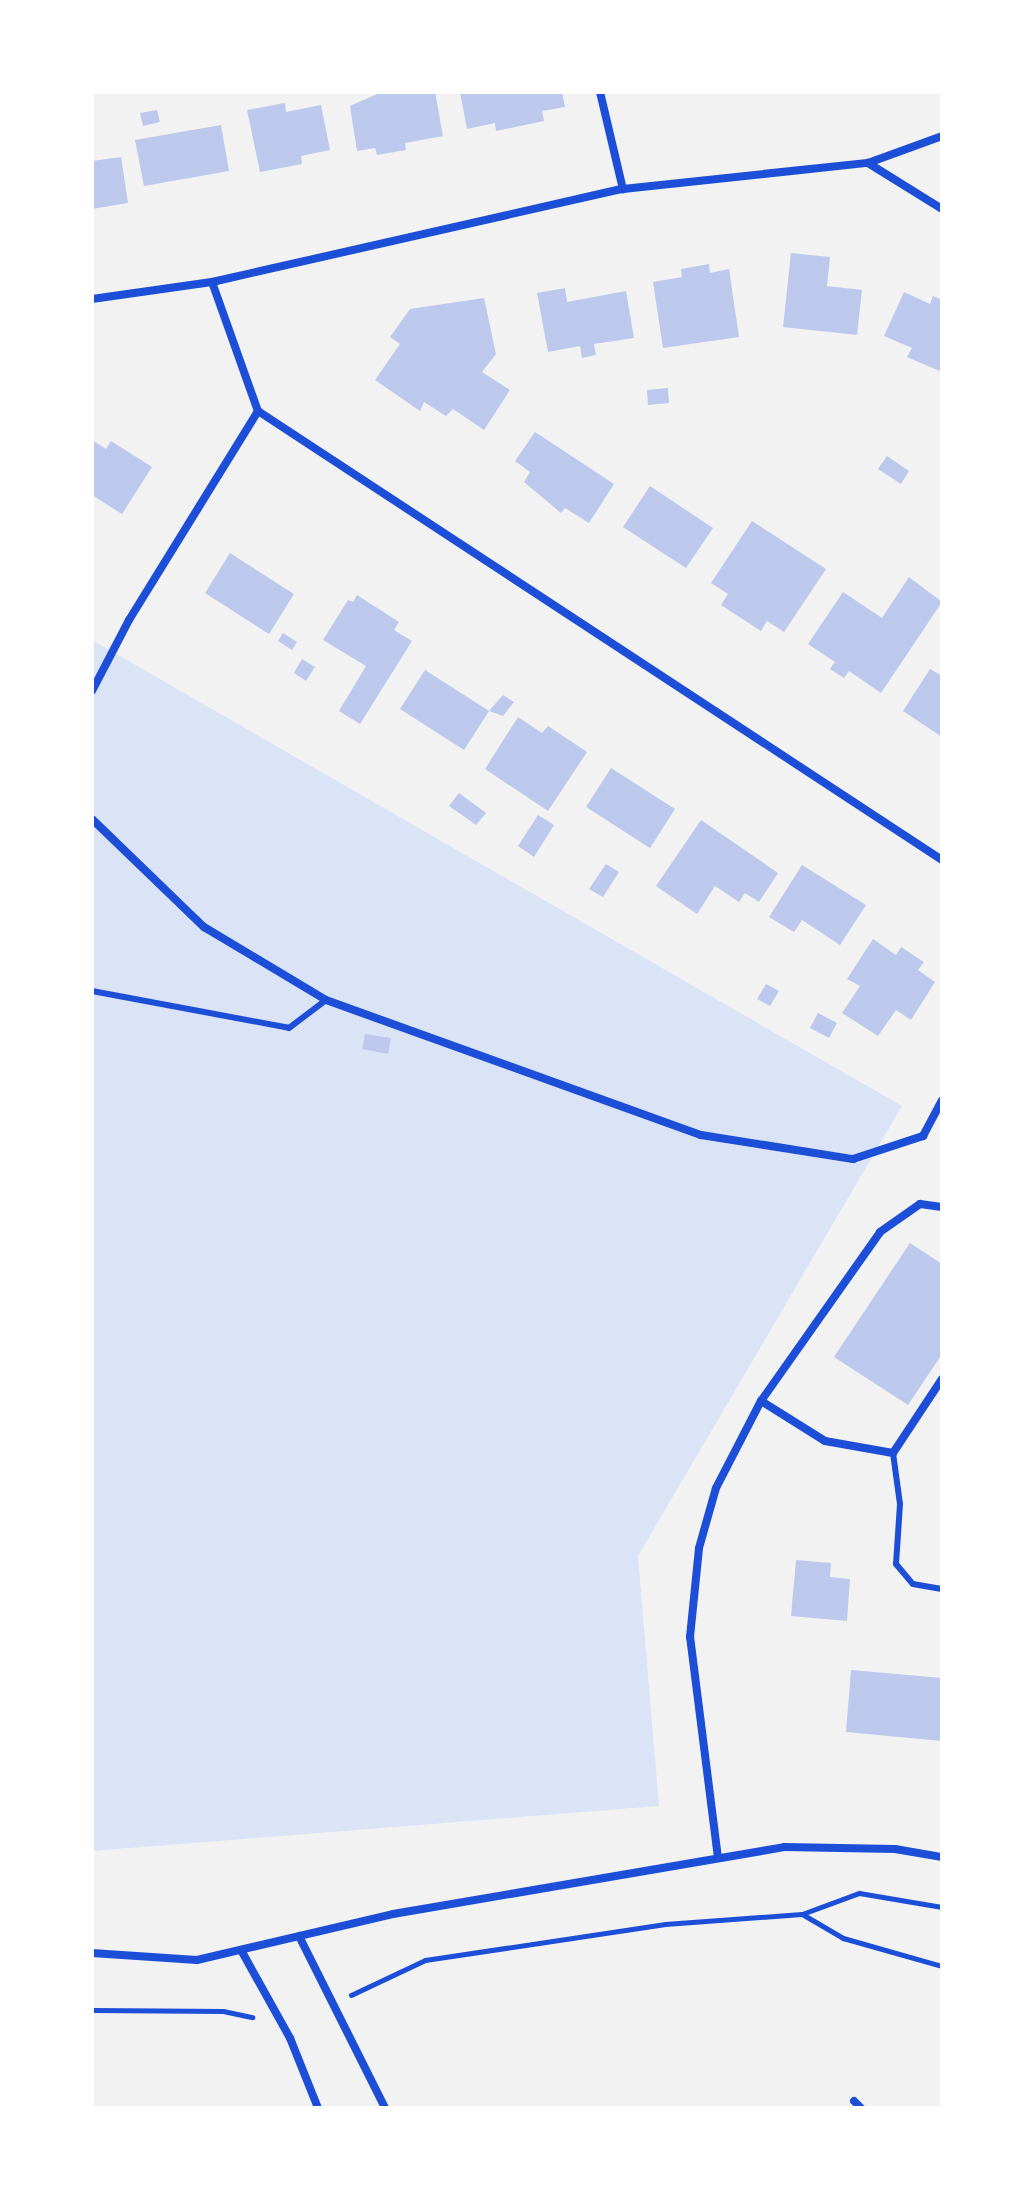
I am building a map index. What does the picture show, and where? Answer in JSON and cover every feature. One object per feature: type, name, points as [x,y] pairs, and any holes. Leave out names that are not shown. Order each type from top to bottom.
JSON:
[{"type":"street","points":[[600,92],[623,189]]},
{"type":"street","points":[[92,299],[212,282],[623,189],[868,163],[942,136]]},
{"type":"street","points":[[868,163],[942,209]]},
{"type":"street","points":[[212,282],[258,411],[942,860]]},
{"type":"street","points":[[92,691],[129,620],[258,411]]},
{"type":"street","points":[[92,819],[204,927],[326,1000],[701,1135],[853,1159],[923,1136],[942,1101]]},
{"type":"street","points":[[718,1858],[690,1637],[699,1548],[716,1488],[761,1401],[880,1232],[920,1204],[942,1207]]},
{"type":"street","points":[[761,1401],[825,1441],[893,1453],[942,1379]]},
{"type":"street","points":[[92,1953],[197,1960],[393,1914],[784,1847],[895,1849],[942,1857]]},
{"type":"street","points":[[299,1936],[385,2108]]},
{"type":"street","points":[[241,1950],[290,2038],[318,2108]]},
{"type":"lane","points":[[92,991],[289,1028],[326,1000]]},
{"type":"lane","points":[[893,1453],[900,1504],[896,1564],[913,1584],[942,1589]]},
{"type":"path","points":[[369,1991],[425,1960],[665,1924],[802,1914],[859,1893],[942,1907]]},
{"type":"path","points":[[802,1914],[843,1938],[942,1966]]},
{"type":"path","points":[[92,2010],[223,2011],[254,2018]]},
{"type":"shaded area","points":[[92,640],[902,1106],[638,1556],[659,1806],[92,1851]]},
{"type":"building","points":[[382,92],[435,92],[443,136],[405,143],[406,150],[377,155],[375,148],[357,151],[350,106]]},
{"type":"building","points":[[460,92],[562,92],[565,107],[542,111],[544,121],[496,131],[495,123],[467,129]]},
{"type":"building","points":[[285,103],[286,112],[321,105],[330,150],[301,156],[302,164],[260,172],[247,110]]},
{"type":"building","points":[[157,110],[160,122],[143,126],[140,113]]},
{"type":"building","points":[[221,125],[229,171],[144,186],[135,140]]},
{"type":"building","points":[[121,157],[128,203],[92,209],[92,161]]},
{"type":"building","points":[[791,253],[830,257],[827,286],[862,290],[857,335],[783,327]]},
{"type":"building","points":[[709,264],[710,273],[729,269],[739,337],[663,348],[653,282],[682,277],[681,269]]},
{"type":"building","points":[[565,288],[567,302],[626,291],[634,338],[594,344],[596,355],[582,358],[580,346],[548,352],[537,293]]},
{"type":"building","points":[[904,292],[930,304],[933,296],[942,300],[942,372],[907,357],[912,348],[884,336]]},
{"type":"building","points":[[484,298],[496,354],[482,372],[510,390],[484,430],[453,409],[446,416],[424,402],[420,411],[375,380],[400,344],[390,337],[410,309]]},
{"type":"building","points":[[668,388],[669,403],[648,405],[647,390]]},
{"type":"building","points":[[535,432],[614,484],[589,523],[565,508],[561,513],[524,482],[530,472],[515,461]]},
{"type":"building","points":[[92,440],[106,449],[111,441],[152,467],[122,514],[92,495]]},
{"type":"building","points":[[887,456],[909,471],[901,484],[878,469]]},
{"type":"building","points":[[650,486],[713,528],[686,568],[623,527]]},
{"type":"building","points":[[752,521],[826,569],[784,632],[767,621],[761,631],[721,605],[728,594],[711,583]]},
{"type":"building","points":[[230,553],[294,594],[269,634],[205,593]]},
{"type":"building","points":[[909,577],[942,602],[881,693],[849,671],[844,678],[830,669],[835,662],[808,644],[843,592],[882,618]]},
{"type":"building","points":[[357,595],[399,622],[394,630],[412,641],[360,724],[339,711],[366,666],[323,640],[348,600],[353,602]]},
{"type":"building","points":[[283,633],[297,642],[292,650],[278,641]]},
{"type":"building","points":[[302,659],[315,667],[306,681],[294,673]]},
{"type":"building","points":[[930,669],[942,676],[942,737],[903,711]]},
{"type":"building","points":[[425,670],[489,711],[464,750],[400,709]]},
{"type":"building","points":[[503,695],[514,702],[503,716],[489,711]]},
{"type":"building","points":[[518,717],[542,733],[548,726],[587,752],[548,811],[485,769]]},
{"type":"building","points":[[611,768],[675,809],[650,848],[586,807]]},
{"type":"building","points":[[459,793],[486,813],[476,825],[449,806]]},
{"type":"building","points":[[538,815],[554,825],[534,857],[518,846]]},
{"type":"building","points":[[701,820],[778,873],[759,902],[745,893],[739,902],[715,886],[697,914],[656,886]]},
{"type":"building","points":[[606,864],[619,872],[603,897],[589,889]]},
{"type":"building","points":[[802,865],[866,905],[840,945],[802,920],[794,932],[769,917]]},
{"type":"building","points":[[873,939],[896,955],[901,947],[924,962],[918,970],[935,982],[911,1020],[896,1010],[878,1036],[842,1013],[860,986],[847,979]]},
{"type":"building","points":[[766,984],[779,991],[770,1006],[757,999]]},
{"type":"building","points":[[818,1013],[837,1023],[829,1038],[810,1028]]},
{"type":"building","points":[[365,1034],[391,1038],[388,1054],[362,1049]]},
{"type":"building","points":[[910,1243],[942,1264],[942,1354],[908,1405],[834,1357]]},
{"type":"building","points":[[796,1560],[831,1563],[830,1577],[850,1579],[847,1621],[791,1616]]},
{"type":"building","points":[[851,1670],[942,1678],[942,1741],[846,1732]]}]
